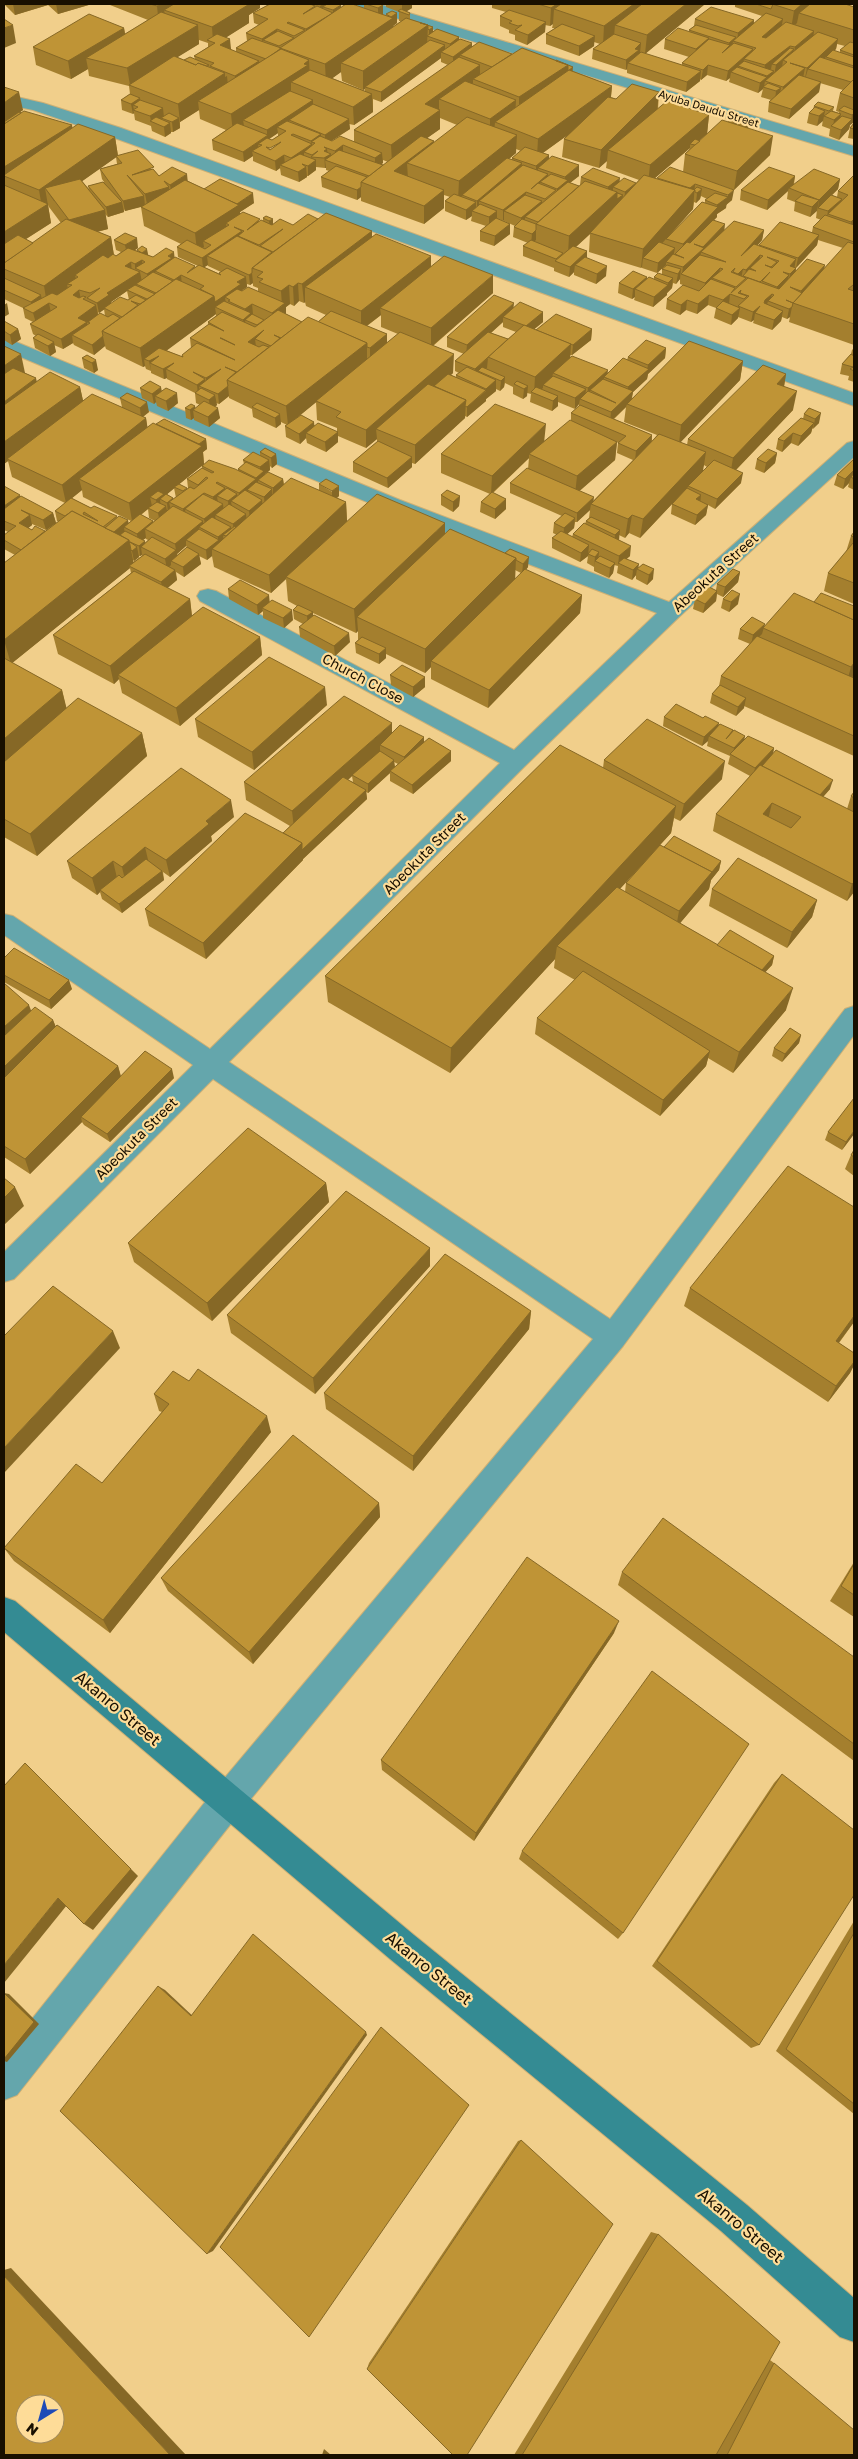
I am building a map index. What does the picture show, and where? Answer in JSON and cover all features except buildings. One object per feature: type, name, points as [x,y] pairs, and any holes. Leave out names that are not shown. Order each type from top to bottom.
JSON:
[{"type":"street","name":"Ayuba Daudu Street","points":[[364,4],[854,151]]},
{"type":"street","points":[[4,98],[37,106],[115,132],[854,400]]},
{"type":"street","points":[[4,343],[393,506],[672,611]]},
{"type":"street","name":"Abeokuta Street","points":[[4,1270],[516,761],[672,611],[854,447]]},
{"type":"street","name":"Church Close","points":[[208,596],[516,761]]},
{"type":"street","points":[[4,923],[613,1338]]},
{"type":"street","points":[[4,2082],[228,1799],[613,1338],[854,1016]]},
{"type":"street","name":"Akanro Street","points":[[4,1612],[402,1947],[734,2218],[854,2323]]}]
